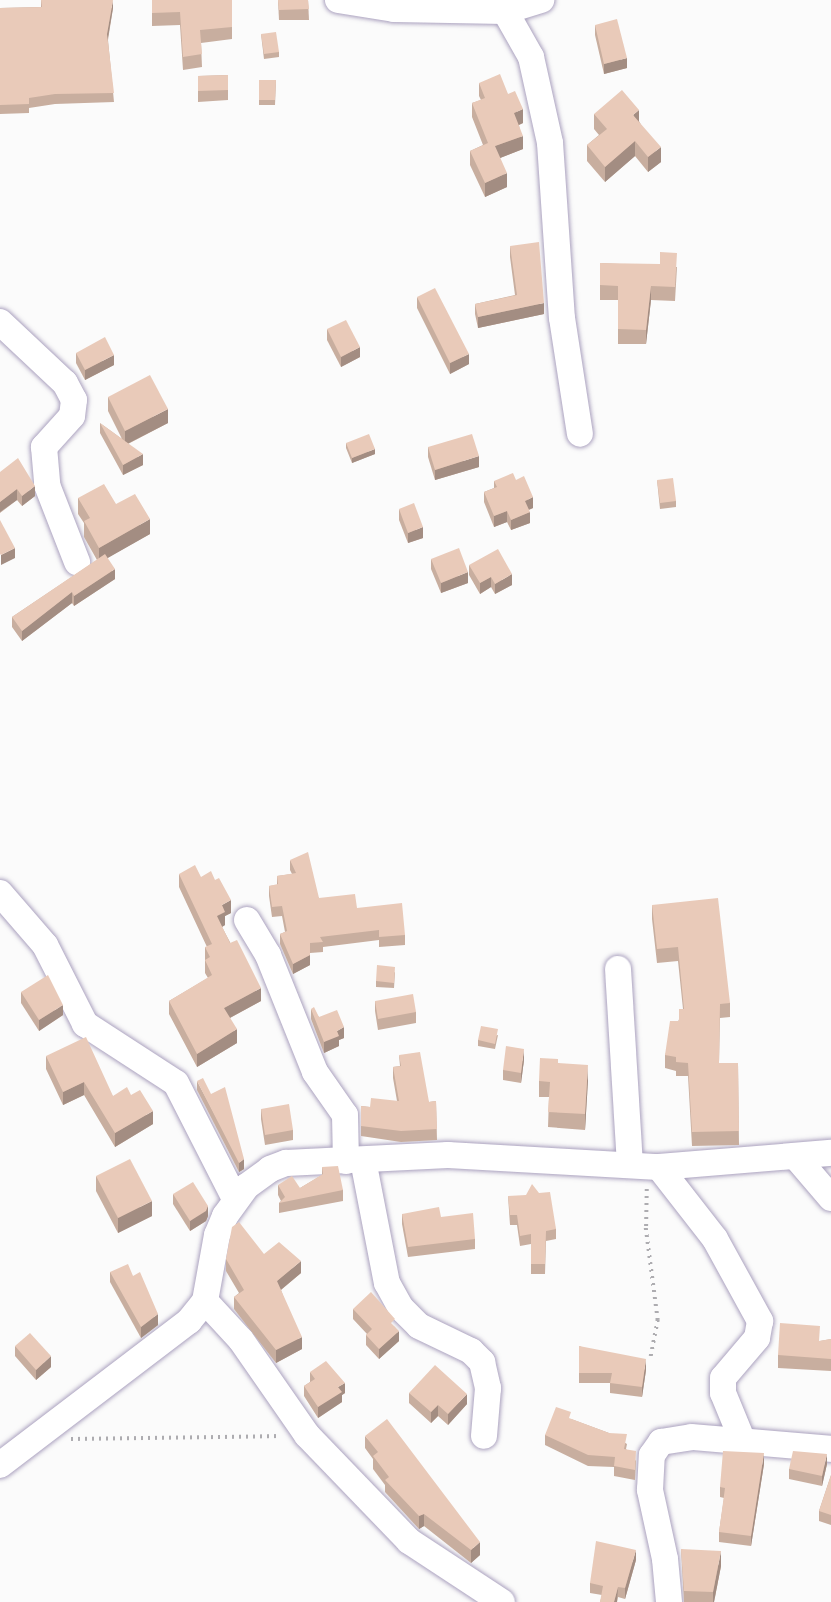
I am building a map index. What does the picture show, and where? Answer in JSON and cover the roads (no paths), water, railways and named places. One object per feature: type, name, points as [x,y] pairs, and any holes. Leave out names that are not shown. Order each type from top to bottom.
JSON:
[{"type":"street","points":[[338,0],[394,9],[505,11],[541,0]]},
{"type":"street","points":[[505,11],[531,57],[548,132],[562,318],[580,434]]},
{"type":"street","points":[[0,322],[65,383],[75,400],[72,416],[44,447],[47,485],[77,562]]},
{"type":"street","points":[[0,893],[44,945],[85,1024],[176,1083],[235,1199]]},
{"type":"street","points":[[247,920],[268,955],[315,1072],[345,1115],[387,1283],[401,1308],[419,1326],[471,1351],[482,1362],[488,1388],[484,1436]]},
{"type":"street","points":[[618,969],[646,1165],[715,1239],[760,1321],[758,1338],[723,1378],[723,1393],[744,1444]]},
{"type":"street","points":[[0,1465],[161,1347],[205,1301],[217,1235],[235,1199],[271,1168],[286,1163],[447,1155],[646,1165],[831,1153]]},
{"type":"street","points":[[796,1157],[831,1198]]},
{"type":"street","points":[[205,1301],[240,1340],[307,1435],[409,1541],[502,1602]]},
{"type":"street","points":[[669,1602],[665,1559],[650,1490],[652,1455],[661,1443],[672,1438],[831,1449]]}]
